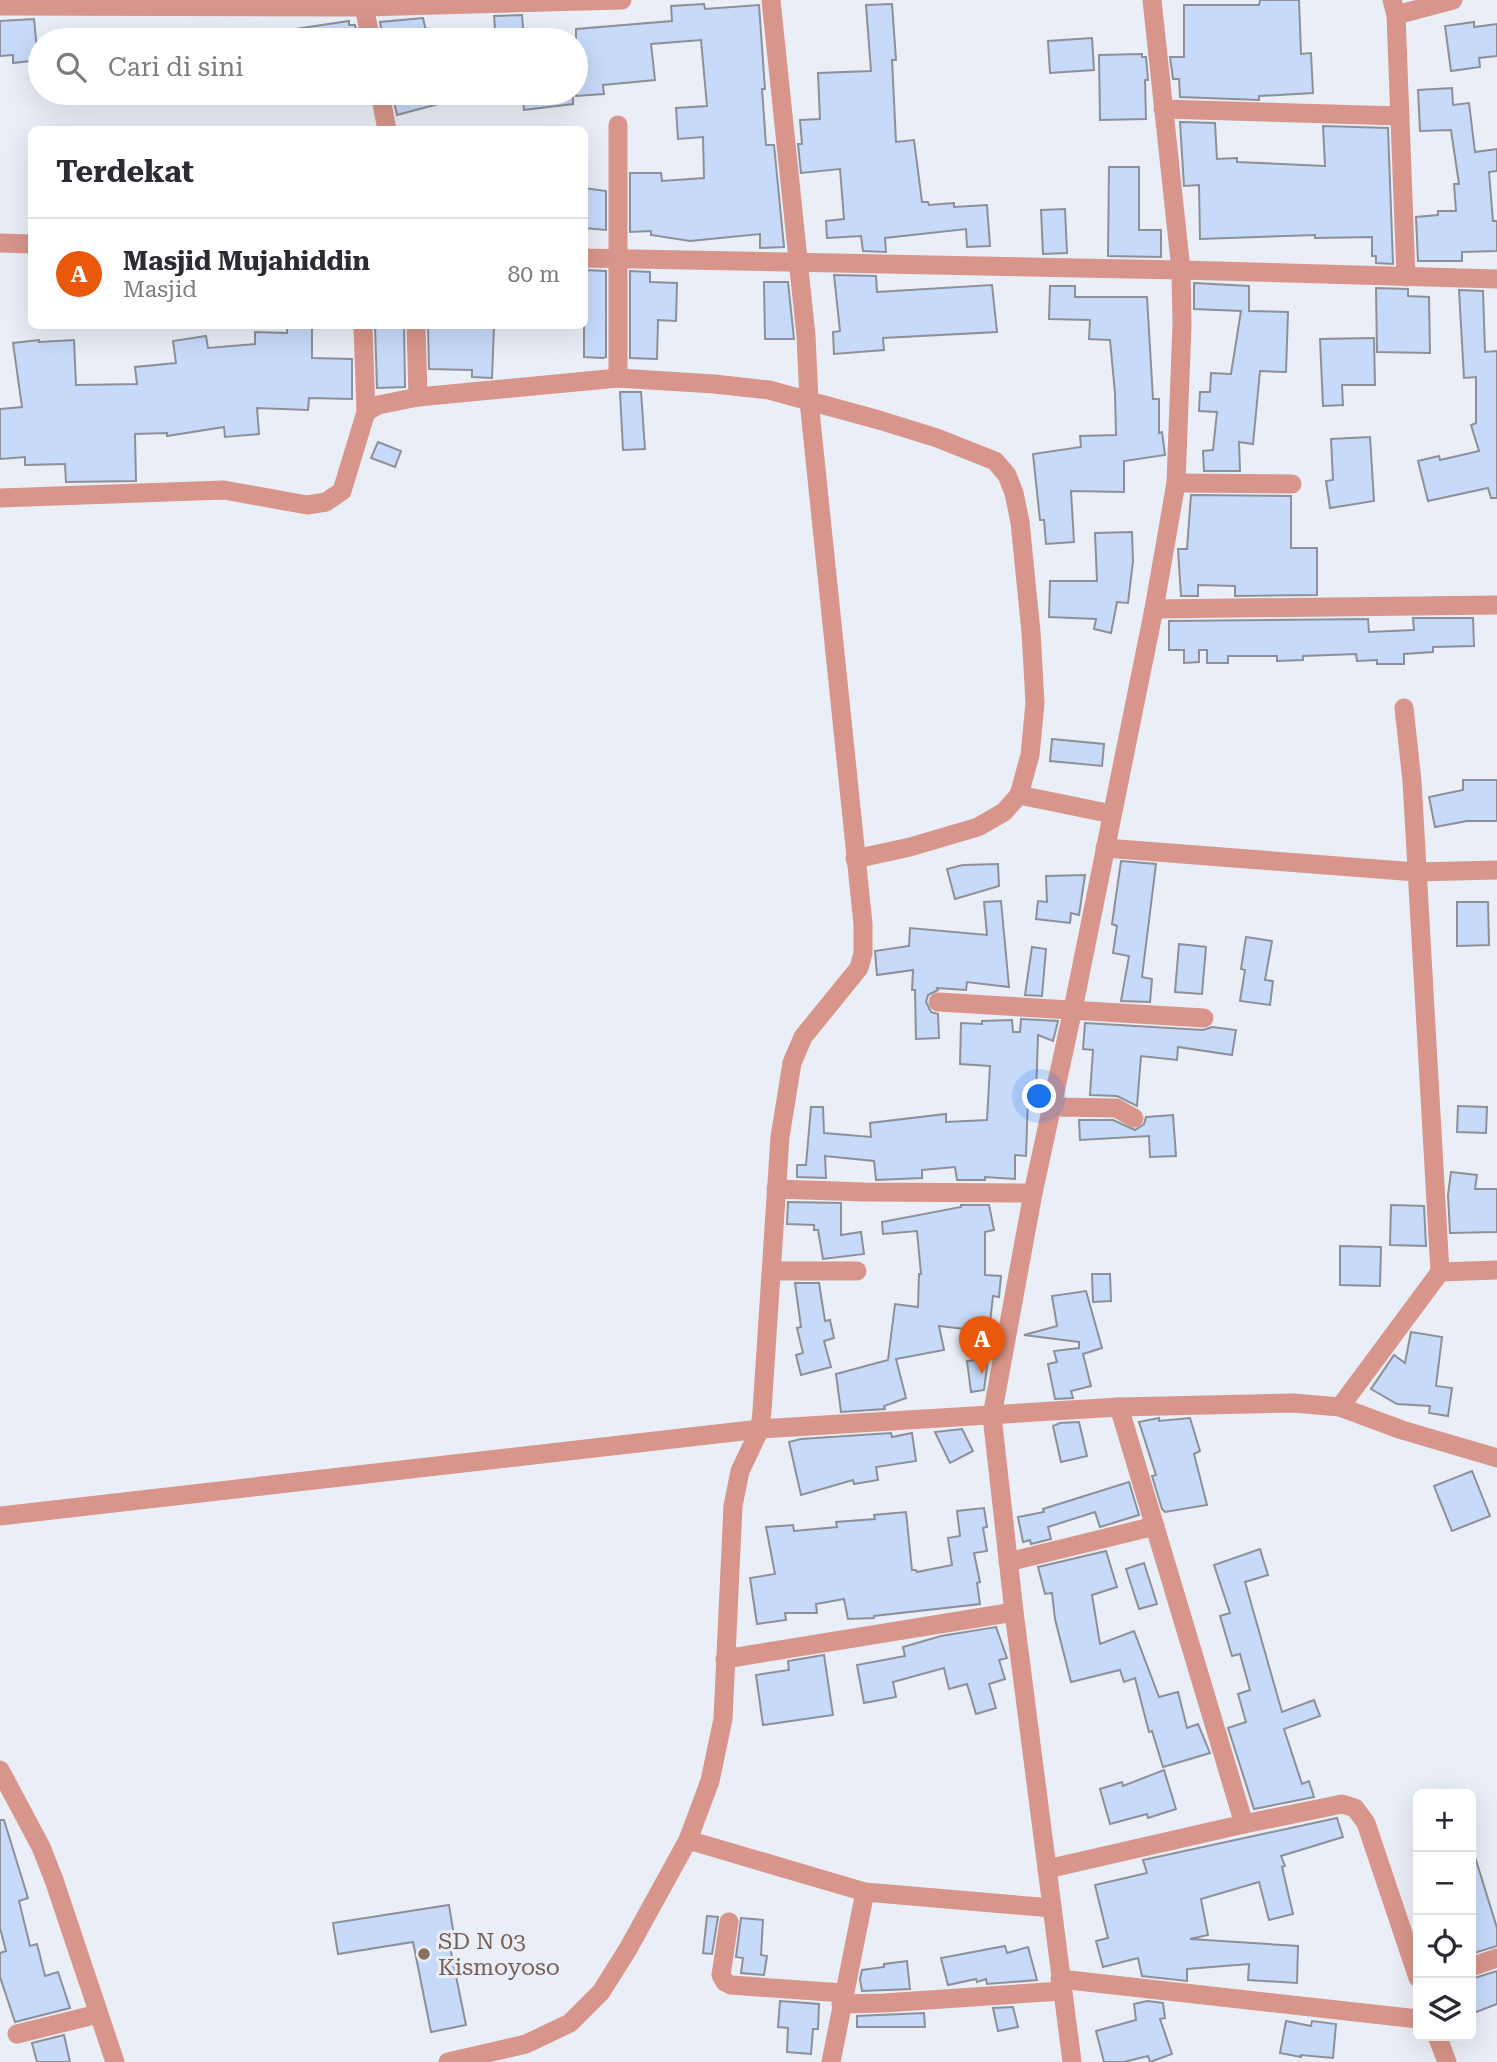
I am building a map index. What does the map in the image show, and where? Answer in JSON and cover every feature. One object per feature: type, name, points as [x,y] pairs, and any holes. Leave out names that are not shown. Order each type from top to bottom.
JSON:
[{"type":"street","points":[[11,4],[365,7],[622,0]]},
{"type":"street","points":[[448,2062],[468,2060],[526,2043],[570,2023],[601,1992],[688,1840],[710,1781],[723,1719],[733,1506],[740,1471],[760,1430],[780,1137],[792,1063],[803,1037],[859,968],[863,953],[863,924],[771,0]]},
{"type":"street","points":[[1072,2062],[1014,1612],[992,1416],[1033,1193],[1053,1107],[1154,609],[1176,483],[1181,270],[1152,0]]},
{"type":"street","points":[[1406,276],[1394,8],[1453,0]]},
{"type":"street","points":[[365,7],[368,28]]},
{"type":"street","points":[[382,105],[386,126]]},
{"type":"street","points":[[1163,109],[1400,117]]},
{"type":"street","points":[[618,125],[618,378]]},
{"type":"street","points":[[0,243],[28,244]]},
{"type":"street","points":[[588,258],[1497,279]]},
{"type":"street","points":[[0,498],[224,490],[307,505],[326,502],[342,491],[366,412],[363,329]]},
{"type":"street","points":[[416,329],[418,397]]},
{"type":"street","points":[[366,412],[378,405],[418,397],[618,378],[755,389],[810,401],[891,424],[995,461],[1007,475],[1014,493],[1020,522],[1031,632],[1035,703],[1030,755],[1019,794],[1004,812],[978,827],[910,847],[855,859]]},
{"type":"street","points":[[1176,483],[1292,484]]},
{"type":"street","points":[[1154,609],[1497,605]]},
{"type":"street","points":[[1340,1406],[1440,1272],[1432,1099],[1405,708]]},
{"type":"street","points":[[1019,794],[1112,814]]},
{"type":"street","points":[[1105,848],[1416,872],[1497,870]]},
{"type":"street","points":[[938,1002],[1204,1018]]},
{"type":"street","points":[[1053,1107],[1116,1108],[1134,1118]]},
{"type":"street","points":[[776,1189],[1033,1193]]},
{"type":"street","points":[[1440,1272],[1497,1270]]},
{"type":"street","points":[[772,1271],[858,1271]]},
{"type":"street","points":[[0,1516],[760,1430],[1119,1407],[1293,1403],[1340,1406],[1402,1430],[1497,1458]]},
{"type":"street","points":[[1119,1407],[1244,1824]]},
{"type":"street","points":[[1008,1562],[1155,1526]]},
{"type":"street","points":[[725,1659],[1014,1612]]},
{"type":"street","points":[[0,1770],[41,1847],[115,2062]]},
{"type":"street","points":[[1047,1869],[1342,1804],[1355,1808],[1366,1822],[1413,1963]]},
{"type":"street","points":[[688,1840],[866,1892],[1052,1908]]},
{"type":"street","points":[[831,2062],[842,1998],[866,1892]]},
{"type":"street","points":[[729,1922],[721,1975],[725,1982],[731,1985],[884,2003],[1061,1985],[1413,2019]]},
{"type":"street","points":[[1476,1965],[1497,1958]]},
{"type":"street","points":[[17,2034],[99,2014]]},
{"type":"street","points":[[1439,2041],[1447,2062]]},
{"type":"building","points":[[1260,0],[1299,0],[1301,54],[1311,53],[1313,93],[1259,96],[1259,100],[1180,97],[1179,79],[1173,79],[1170,57],[1184,57],[1184,5],[1259,5]]},
{"type":"building","points":[[704,4],[705,9],[759,5],[766,145],[774,145],[784,247],[760,248],[760,234],[690,241],[651,235],[651,231],[630,232],[630,173],[661,173],[662,181],[704,178],[703,137],[678,139],[676,108],[707,106],[701,40],[651,44],[655,80],[603,85],[604,94],[588,95],[588,28],[672,21],[671,6]]},
{"type":"building","points":[[892,4],[896,60],[892,60],[896,142],[914,140],[922,202],[928,202],[929,205],[954,203],[954,207],[987,205],[990,246],[967,247],[966,229],[885,238],[886,252],[863,251],[861,236],[827,238],[826,221],[844,219],[840,169],[801,173],[798,144],[802,144],[800,120],[820,119],[818,73],[871,71],[866,5]]},
{"type":"building","points":[[522,15],[523,28],[495,28],[494,16]]},
{"type":"building","points":[[423,18],[425,28],[381,28],[380,22]]},
{"type":"building","points":[[34,19],[35,28],[28,28],[28,61],[13,63],[13,55],[0,56],[0,21]]},
{"type":"building","points":[[349,21],[349,25],[355,25],[356,28],[302,28]]},
{"type":"building","points":[[1474,22],[1474,27],[1497,24],[1497,56],[1479,58],[1480,67],[1451,71],[1445,26]]},
{"type":"building","points":[[1092,38],[1094,70],[1050,73],[1048,41]]},
{"type":"building","points":[[1142,54],[1142,57],[1146,57],[1148,80],[1145,80],[1146,119],[1100,120],[1099,55]]},
{"type":"building","points":[[1452,88],[1453,105],[1469,103],[1475,152],[1497,149],[1497,171],[1489,172],[1493,221],[1497,221],[1497,251],[1462,252],[1462,261],[1418,261],[1416,217],[1438,215],[1438,211],[1456,211],[1454,184],[1459,184],[1451,130],[1420,131],[1418,90]]},
{"type":"building","points":[[395,105],[434,105],[397,115]]},
{"type":"building","points":[[523,105],[565,105],[524,110]]},
{"type":"building","points":[[1180,122],[1215,123],[1217,159],[1237,158],[1237,162],[1325,166],[1323,126],[1388,128],[1393,264],[1376,263],[1376,256],[1372,256],[1372,237],[1315,238],[1315,235],[1200,239],[1199,185],[1184,186]]},
{"type":"building","points":[[1109,167],[1139,167],[1139,230],[1161,230],[1161,257],[1108,256]]},
{"type":"building","points":[[588,189],[606,191],[606,230],[588,228]]},
{"type":"building","points":[[1065,209],[1067,253],[1043,254],[1041,210]]},
{"type":"building","points":[[588,270],[606,271],[606,357],[584,357],[584,329],[588,329]]},
{"type":"building","points":[[630,271],[650,272],[650,282],[677,283],[676,321],[658,320],[657,359],[630,358]]},
{"type":"building","points":[[834,275],[876,276],[877,292],[992,285],[997,332],[883,338],[884,350],[834,354],[833,332],[840,331]]},
{"type":"building","points":[[764,282],[788,282],[794,339],[765,339]]},
{"type":"building","points":[[1194,283],[1249,286],[1249,311],[1288,312],[1286,372],[1260,371],[1253,444],[1239,442],[1240,471],[1204,471],[1203,451],[1213,450],[1217,412],[1199,411],[1200,392],[1210,392],[1211,373],[1231,374],[1241,311],[1194,309]]},
{"type":"building","points":[[1050,286],[1075,286],[1075,297],[1147,297],[1153,399],[1159,399],[1159,433],[1162,432],[1165,455],[1124,461],[1124,492],[1071,491],[1074,542],[1046,544],[1044,520],[1040,520],[1033,454],[1081,447],[1080,436],[1116,435],[1110,340],[1089,339],[1090,320],[1049,319]]},
{"type":"building","points":[[1376,288],[1408,289],[1408,296],[1429,297],[1430,353],[1377,352]]},
{"type":"building","points":[[1459,290],[1483,291],[1485,352],[1497,351],[1497,498],[1491,498],[1488,488],[1428,501],[1418,461],[1439,456],[1440,460],[1479,451],[1471,425],[1476,423],[1476,377],[1464,378]]},
{"type":"building","points":[[287,329],[312,329],[312,358],[352,359],[352,399],[309,398],[308,410],[257,408],[259,434],[225,437],[224,427],[167,436],[167,433],[135,434],[136,481],[66,482],[65,464],[25,465],[25,457],[0,459],[0,409],[22,407],[13,343],[74,340],[76,385],[137,384],[135,367],[176,363],[173,341],[206,336],[208,348],[255,344],[255,332],[287,333]]},
{"type":"building","points":[[375,329],[404,329],[405,387],[377,388]]},
{"type":"building","points":[[428,329],[494,329],[492,378],[472,377],[472,370],[429,369]]},
{"type":"building","points":[[1374,338],[1375,385],[1342,385],[1343,405],[1323,406],[1320,339]]},
{"type":"building","points":[[620,392],[641,392],[645,449],[623,450]]},
{"type":"building","points":[[1370,437],[1374,501],[1330,508],[1326,481],[1333,480],[1331,439]]},
{"type":"building","points":[[378,442],[401,451],[395,467],[371,458]]},
{"type":"building","points":[[1191,495],[1291,496],[1291,548],[1317,548],[1317,595],[1235,596],[1235,586],[1198,585],[1198,596],[1181,596],[1178,549],[1187,549]]},
{"type":"building","points":[[1132,532],[1133,561],[1128,603],[1117,602],[1111,633],[1094,629],[1096,619],[1049,617],[1050,581],[1097,581],[1095,533]]},
{"type":"building","points":[[1413,618],[1473,618],[1474,646],[1433,647],[1433,652],[1404,654],[1404,664],[1377,664],[1377,660],[1357,661],[1356,654],[1303,656],[1303,660],[1277,661],[1277,656],[1228,656],[1228,663],[1207,663],[1207,650],[1199,650],[1199,662],[1184,663],[1184,650],[1169,650],[1169,621],[1368,619],[1369,632],[1414,630]]},
{"type":"building","points":[[1052,739],[1104,744],[1102,766],[1050,761]]},
{"type":"building","points":[[1463,780],[1497,780],[1497,821],[1467,821],[1435,827],[1429,797],[1463,790]]},
{"type":"building","points":[[1121,861],[1156,864],[1142,977],[1152,979],[1150,1002],[1121,1001],[1129,956],[1113,953],[1117,926],[1112,924]]},
{"type":"building","points":[[998,864],[999,886],[955,899],[947,869],[963,865]]},
{"type":"building","points":[[1085,875],[1079,915],[1071,913],[1070,923],[1036,919],[1038,901],[1047,902],[1046,876]]},
{"type":"building","points":[[1001,901],[1009,987],[967,982],[966,990],[937,988],[938,990],[928,995],[926,1002],[931,1012],[938,1014],[939,1038],[916,1039],[913,970],[877,975],[875,951],[909,946],[910,928],[987,935],[984,902]]},
{"type":"building","points":[[1457,902],[1488,902],[1489,945],[1457,946]]},
{"type":"building","points":[[1246,937],[1272,941],[1265,980],[1273,981],[1270,1005],[1240,1001]]},
{"type":"building","points":[[1179,944],[1206,947],[1202,994],[1175,992]]},
{"type":"building","points":[[1032,947],[1046,949],[1042,996],[1025,995]]},
{"type":"building","points":[[1021,1019],[1058,1021],[1053,1041],[1038,1035],[1036,1096],[1028,1096],[1026,1156],[1015,1155],[1015,1179],[985,1177],[985,1180],[957,1180],[955,1167],[922,1170],[922,1178],[876,1180],[874,1161],[825,1156],[826,1178],[797,1177],[797,1165],[806,1165],[811,1107],[823,1107],[824,1133],[871,1137],[870,1123],[946,1114],[946,1122],[987,1120],[990,1066],[960,1064],[961,1023],[982,1024],[982,1021],[1012,1020],[1013,1032],[1020,1032]]},
{"type":"building","points":[[1085,1023],[1236,1030],[1232,1055],[1178,1047],[1177,1060],[1141,1056],[1137,1106],[1117,1096],[1090,1095],[1093,1050],[1083,1049]]},
{"type":"building","points":[[1458,1106],[1487,1107],[1486,1133],[1457,1132]]},
{"type":"building","points":[[1173,1115],[1176,1156],[1150,1157],[1149,1136],[1080,1140],[1079,1120],[1113,1120],[1135,1130],[1144,1124],[1146,1117]]},
{"type":"building","points":[[1451,1172],[1477,1175],[1475,1189],[1497,1189],[1497,1232],[1450,1233],[1448,1195]]},
{"type":"building","points":[[788,1202],[841,1203],[841,1235],[861,1232],[864,1254],[823,1259],[818,1230],[814,1230],[814,1225],[787,1224]]},
{"type":"building","points":[[961,1205],[989,1205],[994,1230],[985,1232],[985,1275],[1001,1276],[999,1297],[993,1296],[989,1332],[939,1326],[944,1350],[896,1359],[906,1398],[884,1406],[885,1409],[841,1412],[836,1374],[888,1360],[895,1304],[918,1307],[921,1274],[917,1231],[883,1234],[882,1222]]},
{"type":"building","points":[[1391,1205],[1424,1206],[1426,1246],[1390,1245]]},
{"type":"building","points":[[1340,1246],[1381,1247],[1380,1286],[1340,1285]]},
{"type":"building","points":[[1092,1274],[1110,1274],[1111,1301],[1093,1302]]},
{"type":"building","points":[[795,1283],[819,1283],[825,1321],[830,1320],[834,1338],[824,1341],[831,1367],[801,1375],[796,1355],[803,1353],[797,1328],[801,1327]]},
{"type":"building","points":[[1086,1291],[1102,1348],[1083,1354],[1091,1386],[1071,1391],[1073,1398],[1055,1399],[1048,1364],[1057,1362],[1054,1351],[1079,1348],[1079,1342],[1024,1335],[1057,1326],[1052,1296]]},
{"type":"building","points":[[1411,1332],[1442,1337],[1436,1386],[1452,1388],[1448,1416],[1429,1413],[1430,1406],[1397,1404],[1371,1389],[1394,1355],[1405,1363]]},
{"type":"building","points":[[988,1359],[984,1390],[971,1392],[967,1361]]},
{"type":"building","points":[[1159,1418],[1159,1421],[1190,1418],[1200,1451],[1194,1454],[1207,1505],[1165,1512],[1162,1509],[1152,1476],[1156,1475],[1139,1422]]},
{"type":"building","points":[[1079,1422],[1087,1456],[1061,1462],[1053,1426]]},
{"type":"building","points":[[962,1429],[973,1451],[950,1463],[935,1432]]},
{"type":"building","points":[[891,1433],[892,1437],[912,1433],[916,1461],[876,1467],[878,1480],[854,1484],[853,1480],[801,1495],[789,1442]]},
{"type":"building","points":[[1472,1471],[1490,1516],[1452,1531],[1434,1486]]},
{"type":"building","points":[[1129,1482],[1139,1515],[1100,1527],[1095,1512],[1048,1527],[1051,1539],[1031,1544],[1030,1540],[1023,1542],[1018,1517],[1044,1512],[1043,1509]]},
{"type":"building","points":[[984,1508],[987,1527],[983,1528],[987,1551],[974,1553],[980,1582],[977,1583],[980,1604],[848,1619],[844,1599],[816,1604],[817,1613],[785,1613],[786,1620],[757,1624],[750,1578],[775,1574],[766,1527],[793,1525],[794,1531],[837,1527],[836,1522],[875,1519],[874,1515],[906,1512],[912,1570],[917,1572],[952,1565],[948,1538],[960,1536],[957,1511]]},
{"type":"building","points":[[1260,1549],[1268,1575],[1245,1582],[1282,1712],[1314,1700],[1320,1716],[1284,1729],[1302,1784],[1309,1781],[1314,1797],[1254,1809],[1228,1728],[1246,1722],[1238,1694],[1250,1690],[1240,1654],[1232,1656],[1220,1616],[1230,1613],[1214,1565]]},
{"type":"building","points":[[1106,1551],[1117,1587],[1092,1595],[1100,1644],[1134,1631],[1159,1697],[1178,1692],[1187,1728],[1198,1724],[1210,1753],[1163,1767],[1152,1731],[1149,1732],[1135,1678],[1124,1682],[1120,1670],[1071,1682],[1055,1619],[1052,1593],[1045,1594],[1038,1567]]},
{"type":"building","points":[[1144,1563],[1157,1604],[1139,1609],[1126,1569]]},
{"type":"building","points":[[996,1627],[1007,1658],[999,1660],[1005,1679],[989,1684],[996,1708],[976,1714],[967,1684],[949,1689],[944,1668],[893,1682],[896,1697],[864,1703],[857,1665],[905,1656],[903,1647],[941,1636]]},
{"type":"building","points":[[824,1655],[833,1715],[763,1725],[756,1675],[789,1670],[788,1661]]},
{"type":"building","points":[[1164,1770],[1176,1809],[1148,1818],[1147,1814],[1110,1824],[1100,1789],[1122,1782],[1123,1786]]},
{"type":"building","points":[[1337,1818],[1343,1837],[1281,1856],[1293,1914],[1269,1920],[1259,1882],[1201,1899],[1208,1935],[1190,1939],[1298,1946],[1297,1983],[1248,1980],[1249,1964],[1187,1969],[1187,1981],[1142,1976],[1138,1958],[1103,1967],[1096,1941],[1108,1938],[1095,1885],[1147,1873],[1143,1860]]},
{"type":"building","points":[[0,1820],[4,1820],[28,1898],[19,1901],[30,1946],[37,1944],[45,1976],[58,1972],[70,2008],[15,2022],[0,1977],[0,1953],[6,1951],[0,1928]]},
{"type":"building","points":[[1476,1860],[1497,1928],[1497,1946],[1476,1952]]},
{"type":"building","points":[[449,1905],[454,1936],[448,1937],[466,2025],[431,2032],[413,1942],[338,1954],[333,1923]]},
{"type":"building","points":[[707,1916],[718,1917],[712,1954],[703,1953]]},
{"type":"building","points":[[741,1918],[763,1920],[761,1955],[767,1956],[764,1975],[741,1973],[743,1958],[736,1957]]},
{"type":"building","points":[[1005,1946],[1007,1953],[1028,1947],[1037,1980],[987,1984],[986,1979],[977,1982],[976,1979],[948,1985],[941,1958]]},
{"type":"building","points":[[907,1961],[910,1989],[862,1991],[862,1970]]},
{"type":"building","points":[[1497,1971],[1497,2004],[1476,2012],[1476,1978]]},
{"type":"building","points":[[780,2001],[819,2004],[818,2029],[813,2029],[811,2054],[787,2052],[788,2028],[778,2027]]},
{"type":"building","points":[[1147,2001],[1163,2003],[1165,2018],[1160,2019],[1172,2054],[1150,2062],[1148,2056],[1124,2062],[1104,2062],[1096,2031],[1136,2020],[1134,2004]]},
{"type":"building","points":[[1013,2007],[1018,2027],[998,2031],[993,2008]]},
{"type":"building","points":[[924,2013],[925,2027],[857,2027],[857,2016]]},
{"type":"building","points":[[1286,2021],[1311,2026],[1312,2021],[1336,2024],[1333,2058],[1280,2053]]},
{"type":"building","points":[[64,2035],[70,2062],[37,2062],[32,2043]]},
{"type":"place","name":"Masjid Mujahiddin","points":[[982,1374]]},
{"type":"place","name":"SD N 03 Kismoyoso","points":[[424,1954]]}]
